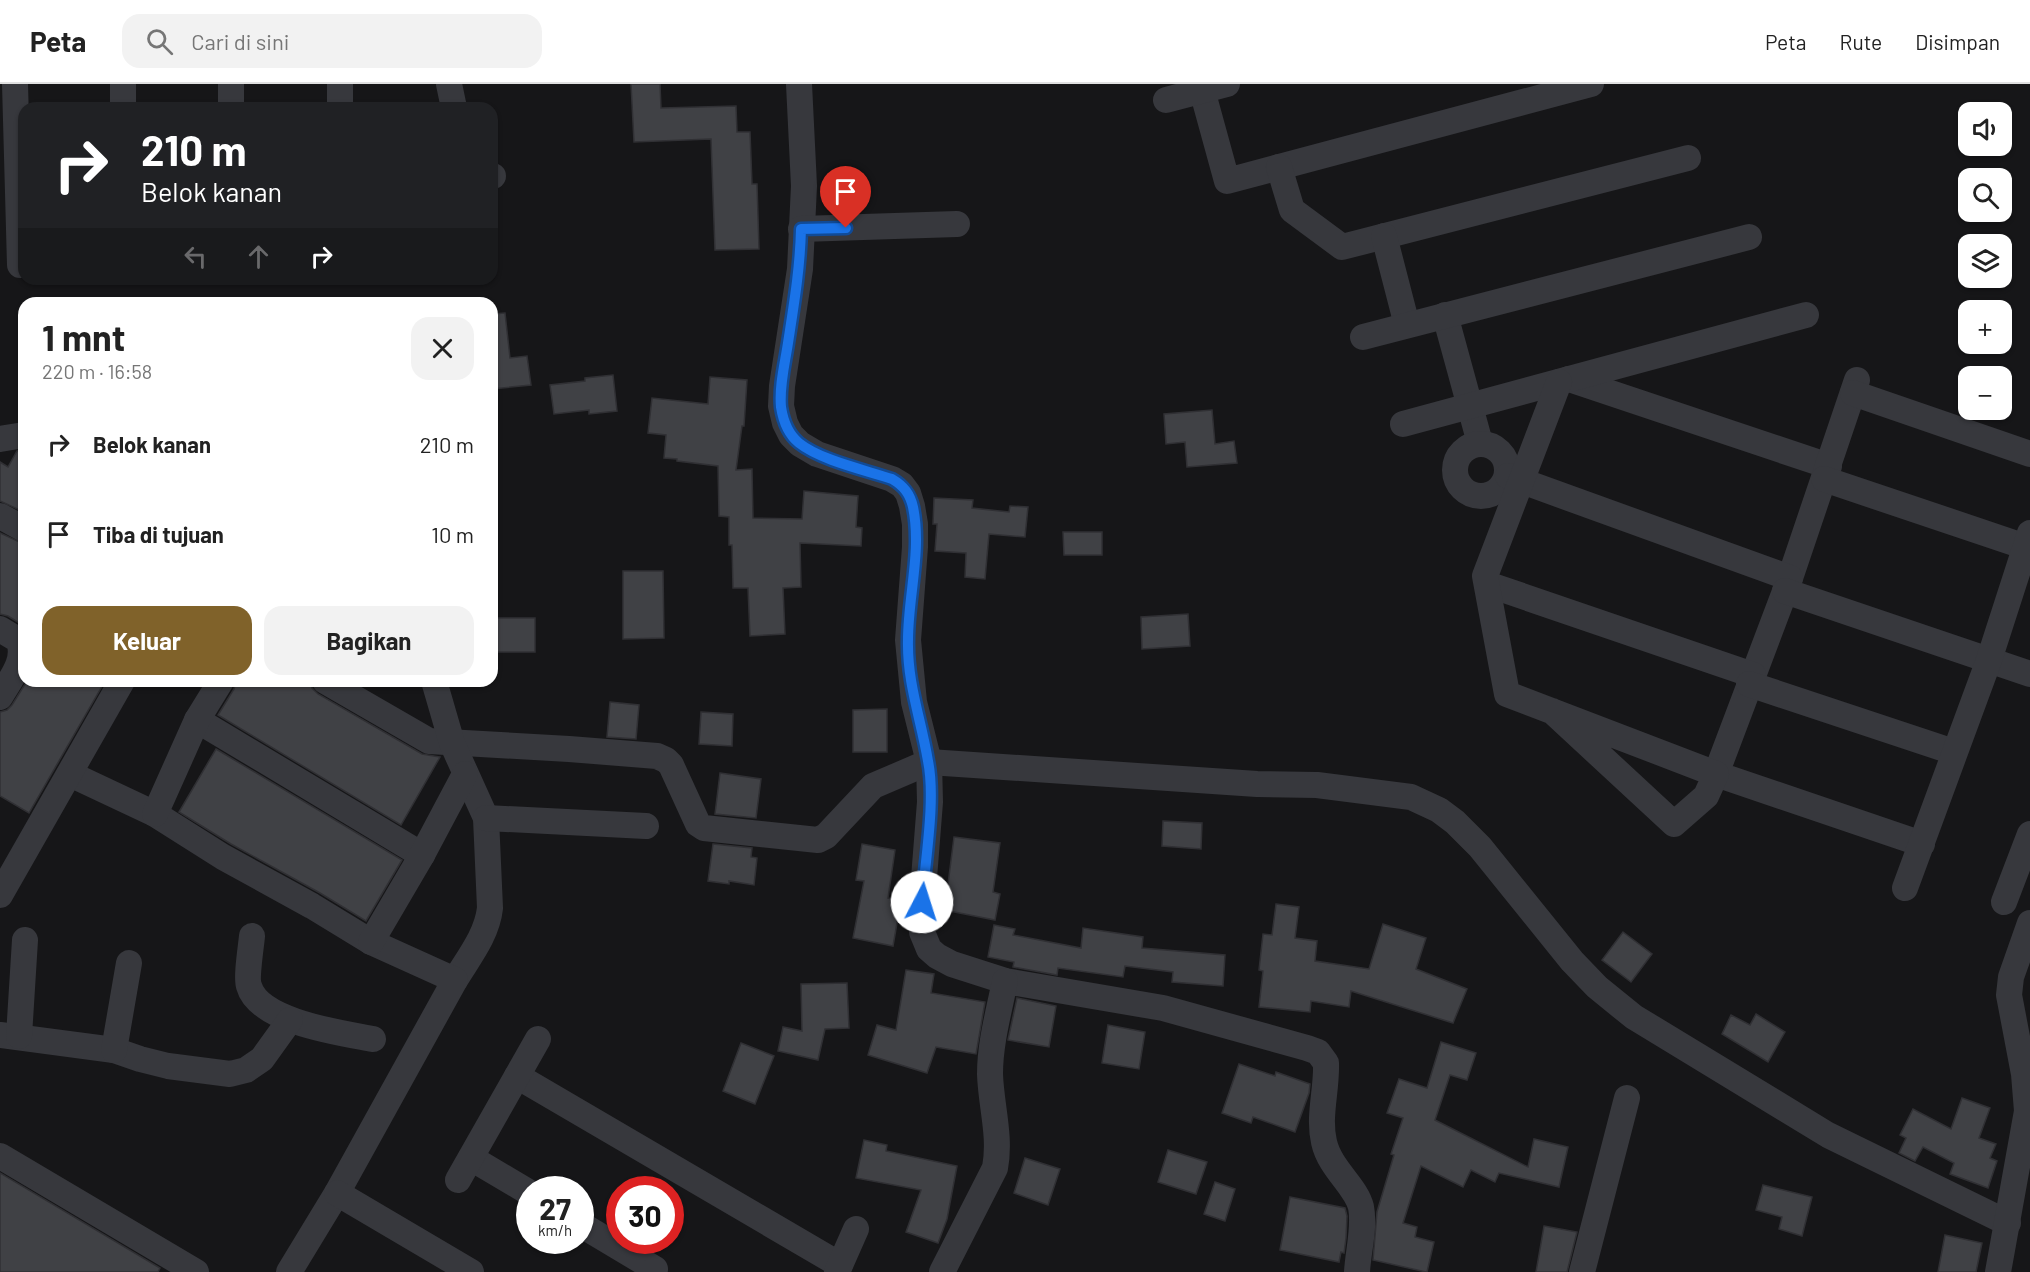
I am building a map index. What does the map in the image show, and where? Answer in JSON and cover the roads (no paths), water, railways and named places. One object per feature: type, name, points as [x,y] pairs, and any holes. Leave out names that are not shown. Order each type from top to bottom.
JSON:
[{"type":"street","points":[[15,84],[9,230],[15,266]]},
{"type":"street","points":[[123,84],[123,102]]},
{"type":"street","points":[[231,84],[231,102]]},
{"type":"street","points":[[340,84],[340,102]]},
{"type":"street","points":[[449,84],[453,102]]},
{"type":"street","points":[[798,84],[804,186],[800,269],[781,406],[791,435],[800,444],[817,454],[892,479],[902,485],[908,493],[915,524],[908,640],[910,669],[914,702],[929,762],[930,802],[921,909],[922,932],[929,949],[952,964],[1005,981],[1163,1008],[1318,1052],[1326,1063],[1321,1118],[1325,1145],[1334,1165],[1360,1205],[1362,1218],[1357,1272]]},
{"type":"street","points":[[1166,100],[1227,84]]},
{"type":"street","points":[[1202,90],[1227,181],[1591,84]]},
{"type":"street","points":[[1279,167],[1292,210],[1342,247],[1688,158]]},
{"type":"street","points":[[801,229],[957,224]]},
{"type":"street","points":[[1384,236],[1407,325]]},
{"type":"street","points":[[1363,337],[1749,237]]},
{"type":"street","points":[[1445,315],[1480,443]]},
{"type":"street","points":[[1403,424],[1806,315]]},
{"type":"street","points":[[1564,381],[2028,540],[1989,660],[1905,888]]},
{"type":"street","points":[[1564,381],[1515,478],[1485,576],[1507,694],[1716,774],[1922,844]]},
{"type":"street","points":[[1552,711],[1674,824],[1706,796],[1716,774],[1788,584],[1855,387],[2030,454]]},
{"type":"street","points":[[0,440],[18,436]]},
{"type":"street","points":[[1515,478],[1499,490],[1484,497],[1467,494],[1456,481],[1455,464],[1464,449],[1480,443],[1495,447],[1506,460],[1515,478],[1788,584],[2030,674]]},
{"type":"street","points":[[0,516],[18,526]]},
{"type":"street","points":[[1487,584],[1954,752]]},
{"type":"street","points":[[0,629],[18,640]]},
{"type":"street","points":[[0,697],[18,664]]},
{"type":"street","points":[[0,895],[119,687]]},
{"type":"street","points":[[155,814],[197,720],[217,687]]},
{"type":"street","points":[[335,687],[429,741],[569,748],[657,756],[671,765],[698,825],[704,828],[818,840],[831,831],[873,786],[929,762],[1257,784],[1317,785],[1411,797],[1439,810],[1455,822],[1480,847],[1572,961],[1597,987],[1634,1017],[1828,1135],[2008,1224]]},
{"type":"street","points":[[289,1272],[337,1193],[489,920],[486,818],[452,743],[436,687]]},
{"type":"street","points":[[197,720],[422,855]]},
{"type":"street","points":[[70,774],[155,814],[371,942],[455,980]]},
{"type":"street","points":[[371,942],[422,855],[465,774]]},
{"type":"street","points":[[486,818],[646,826]]},
{"type":"street","points":[[2004,902],[2030,834]]},
{"type":"street","points":[[1998,1272],[2025,1131],[2028,1094],[2009,995],[2011,977],[2030,923]]},
{"type":"street","points":[[252,936],[248,986],[264,1006],[302,1025],[373,1039]]},
{"type":"street","points":[[25,940],[9,1036],[114,1050],[168,1066],[231,1074],[246,1070],[262,1059],[291,1020]]},
{"type":"street","points":[[114,1050],[129,963]]},
{"type":"street","points":[[942,1272],[995,1168],[998,1152],[990,1075],[1005,981]]},
{"type":"street","points":[[516,1188],[465,1169],[538,1039]]},
{"type":"street","points":[[517,1076],[838,1269],[856,1229]]},
{"type":"street","points":[[1582,1272],[1627,1098]]},
{"type":"street","points":[[0,1156],[184,1269]]},
{"type":"street","points":[[337,1193],[471,1272]]},
{"type":"street","points":[[594,1233],[657,1271]]}]
